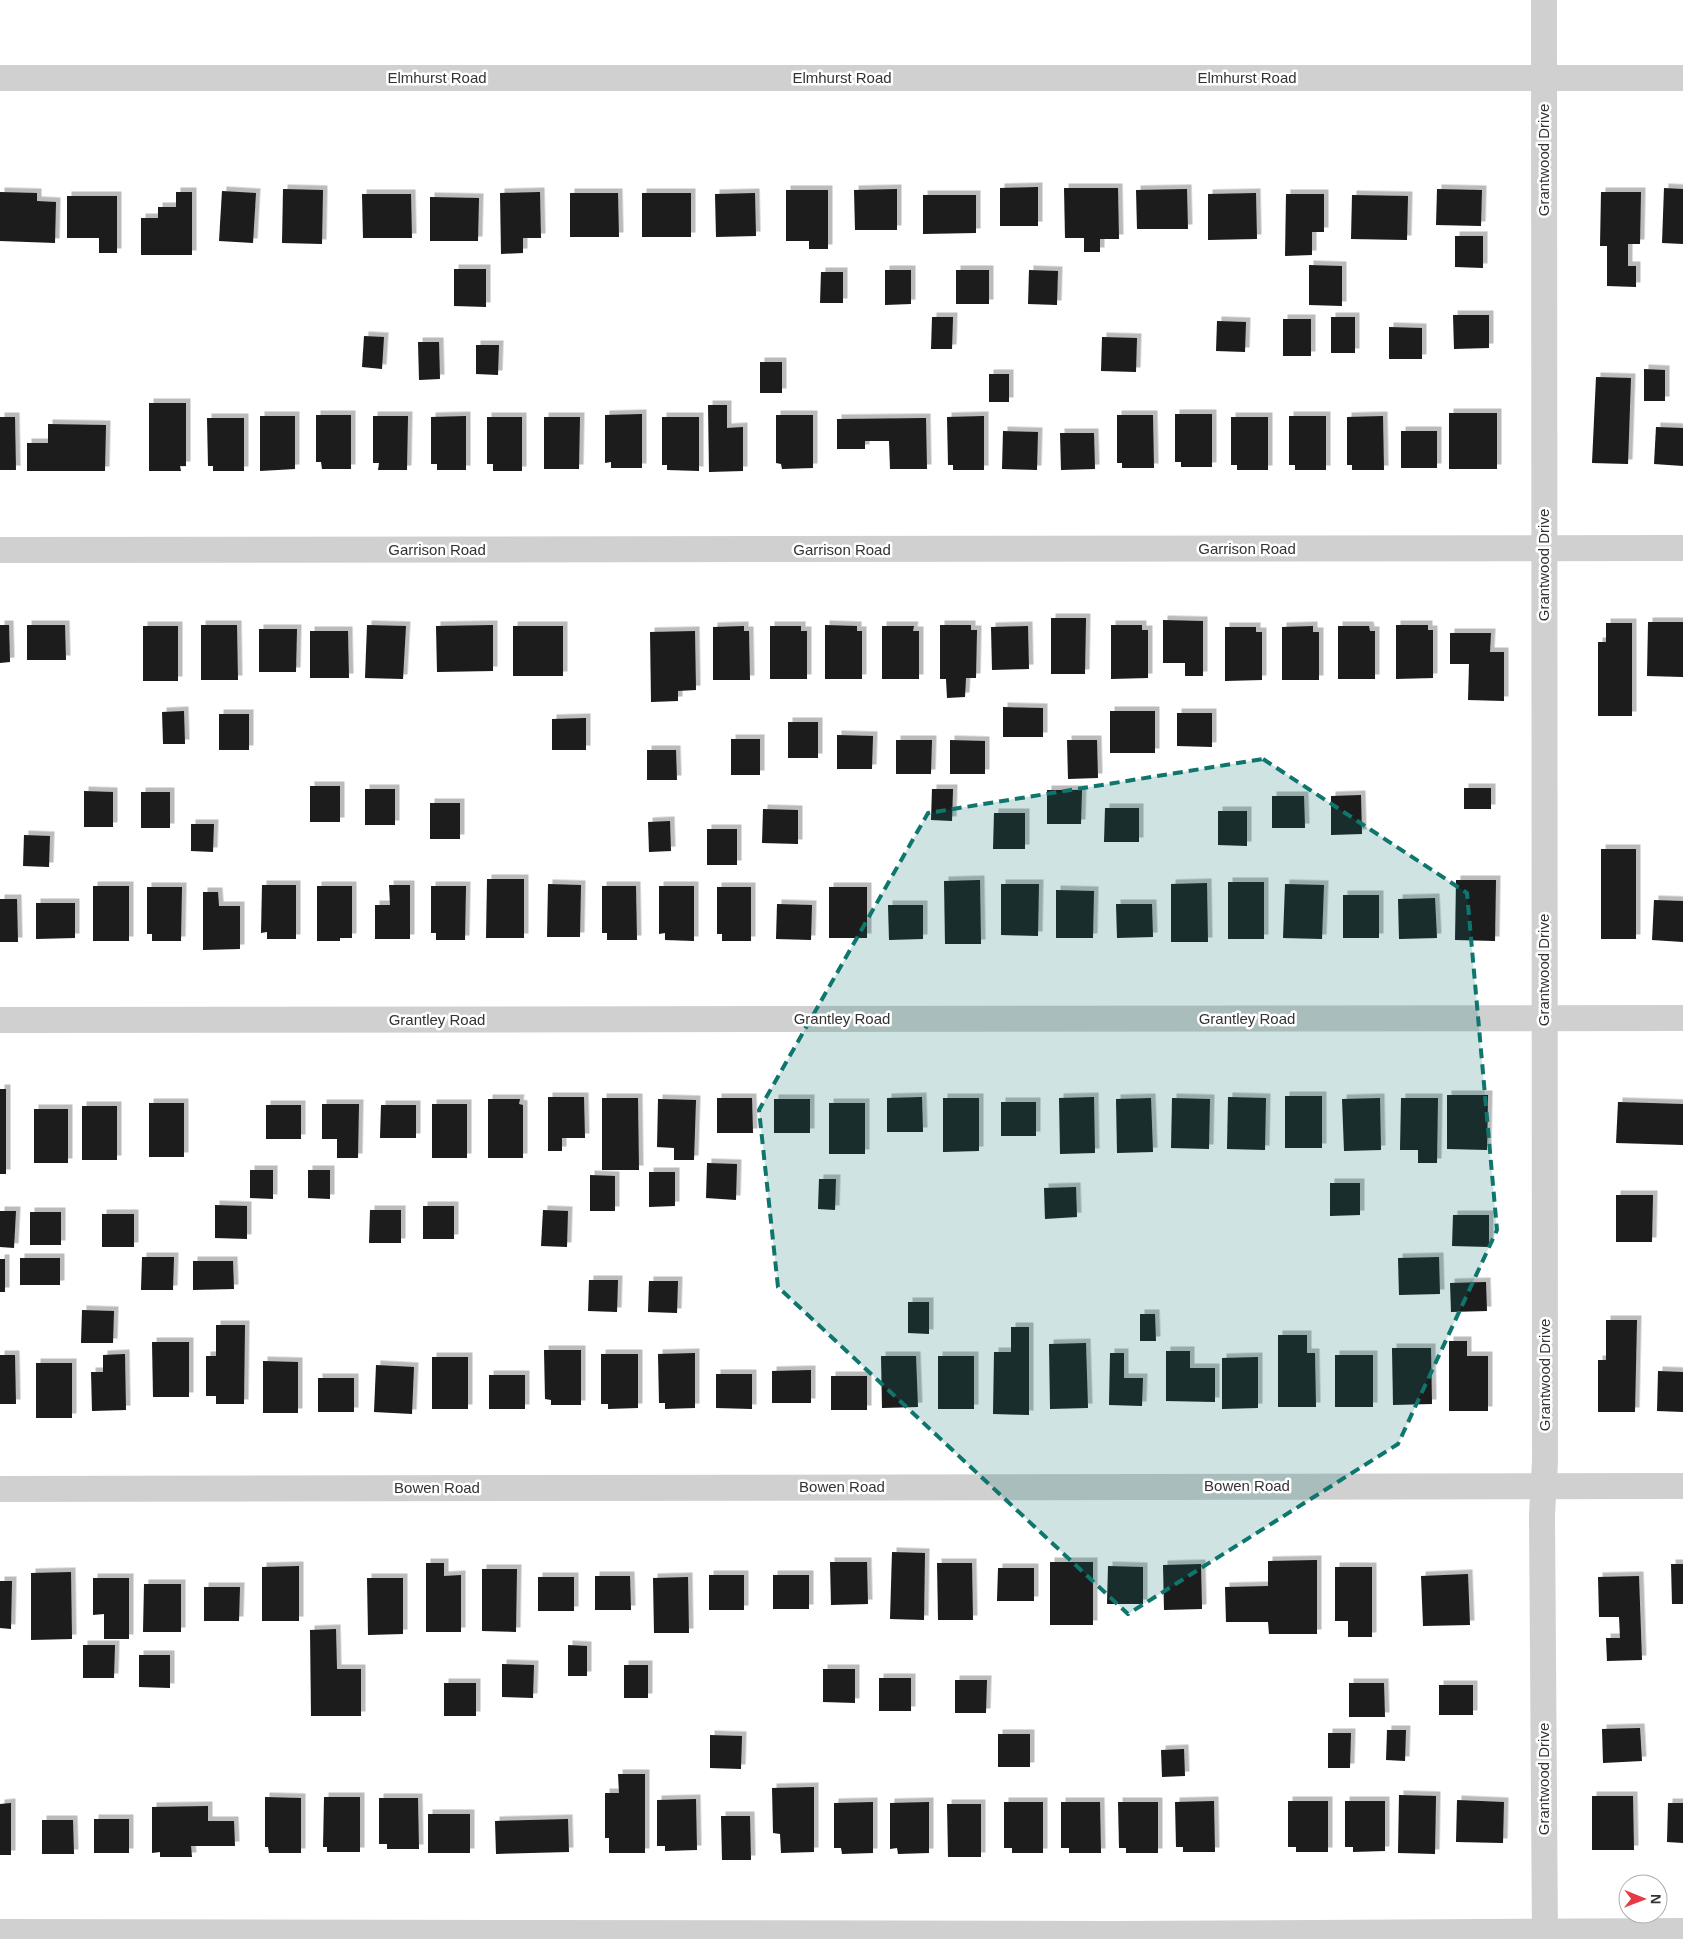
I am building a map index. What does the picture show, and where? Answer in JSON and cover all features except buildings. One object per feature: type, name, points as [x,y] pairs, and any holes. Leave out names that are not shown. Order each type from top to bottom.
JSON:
[{"type":"street","name":"Grantwood Drive","points":[[1544,0],[1545,1461],[1542,1485],[1545,1935]]},
{"type":"street","name":"Elmhurst Road","points":[[0,78],[1683,78]]},
{"type":"street","name":"Garrison Road","points":[[0,550],[1683,548]]},
{"type":"street","name":"Grantley Road","points":[[0,1020],[1683,1018]]},
{"type":"street","name":"Bowen Road","points":[[0,1489],[1683,1486]]},
{"type":"street","points":[[0,1932],[673,1936],[1113,1936],[1545,1935],[1683,1931]]},
{"type":"highlighted area","points":[[1263,759],[1467,893],[1497,1230],[1398,1444],[1128,1614],[778,1287],[759,1110],[928,813]]}]
